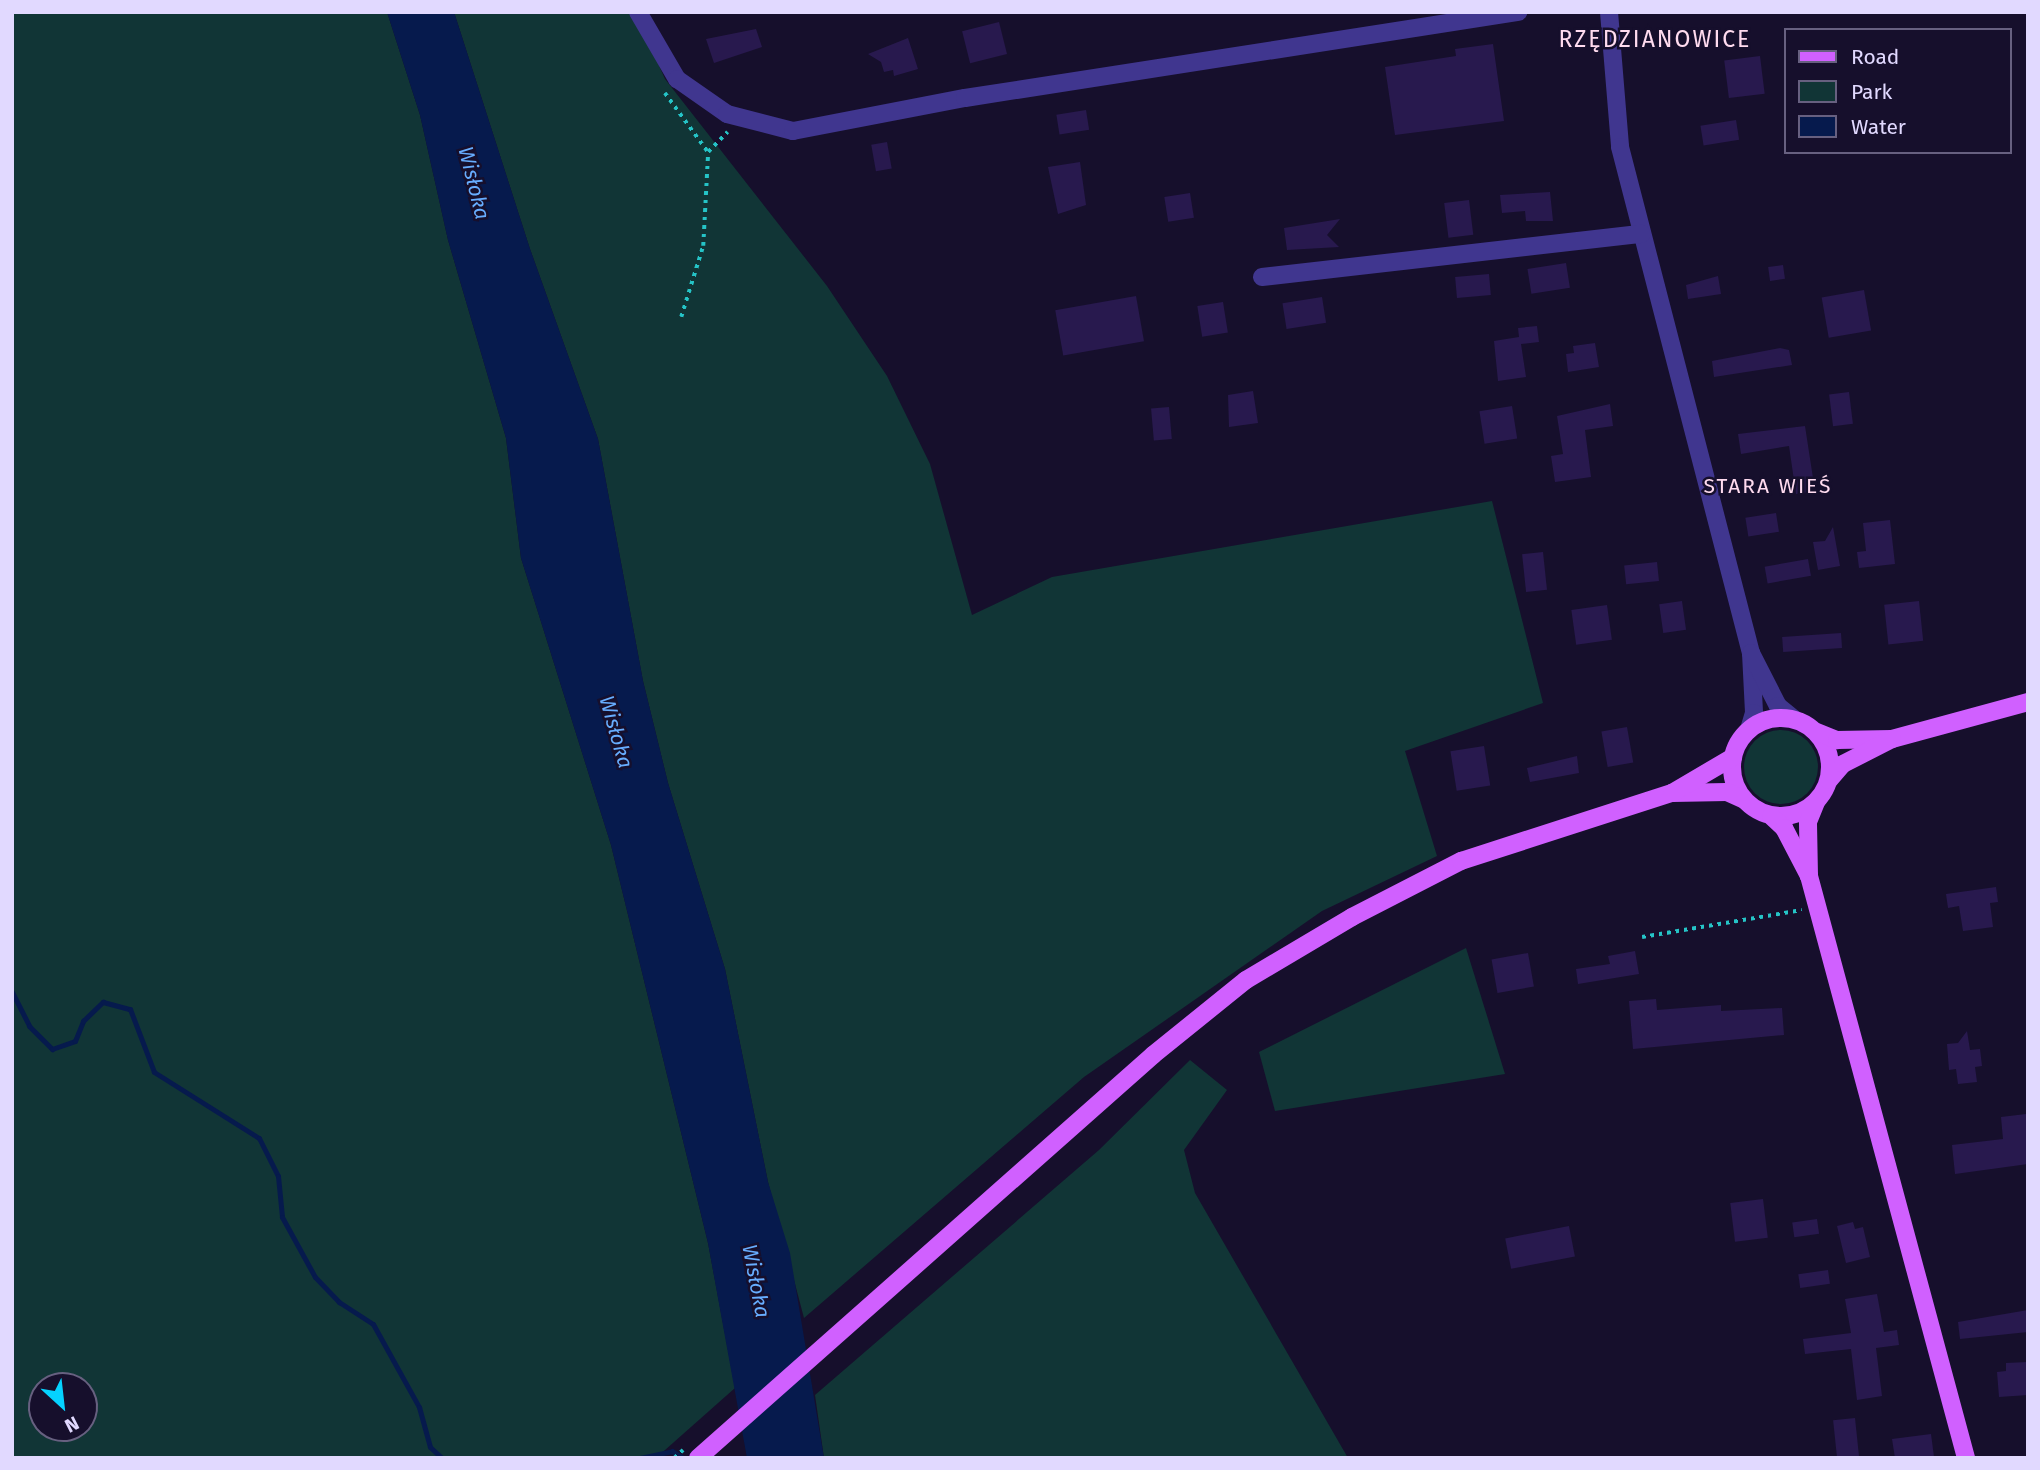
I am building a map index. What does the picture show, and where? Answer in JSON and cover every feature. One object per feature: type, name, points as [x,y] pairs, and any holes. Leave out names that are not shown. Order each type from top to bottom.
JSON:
[{"type":"main road","points":[[1809,876],[1808,821],[1829,780],[1843,764],[1892,739],[2028,702]]},
{"type":"main road","points":[[698,1458],[1153,1055],[1246,980],[1352,917],[1461,861],[1672,793],[1733,757],[1749,729],[1769,719],[1794,719],[1837,740],[1892,739]]},
{"type":"main road","points":[[1816,732],[1829,755],[1829,780]]},
{"type":"main road","points":[[1733,757],[1733,779],[1743,799]]},
{"type":"main road","points":[[1672,793],[1727,792],[1772,816],[1784,828],[1809,876],[1966,1458]]},
{"type":"main road","points":[[1772,816],[1794,815],[1816,802]]},
{"type":"street","points":[[638,12],[677,79],[727,114],[793,131],[978,96],[1518,12]]},
{"type":"street","points":[[1609,12],[1620,147],[1751,653],[1754,713],[1749,729]]},
{"type":"street","points":[[1262,276],[1642,234]]},
{"type":"street","points":[[1751,653],[1778,706],[1794,719]]},
{"type":"path","points":[[681,317],[703,246],[708,152]]},
{"type":"path","points":[[1642,937],[1818,907]]},
{"type":"green space","points":[[12,12],[387,12],[420,115],[448,240],[506,438],[521,558],[611,845],[708,1243],[735,1388],[656,1458],[12,1458]]},
{"type":"green space","points":[[454,12],[635,12],[665,79],[827,286],[887,376],[930,464],[972,615],[1052,577],[1492,501],[1543,703],[1405,751],[1437,856],[1322,911],[1084,1077],[804,1318],[768,1182],[725,969],[668,783],[643,681],[598,439],[530,249]]},
{"type":"green space","points":[[1781,730],[1795,733],[1807,741],[1815,753],[1818,767],[1815,781],[1807,793],[1795,801],[1781,804],[1767,801],[1755,793],[1747,781],[1744,767],[1747,753],[1755,741],[1767,733]]},
{"type":"green space","points":[[1466,948],[1505,1074],[1275,1111],[1259,1052]]},
{"type":"green space","points":[[1190,1060],[1227,1090],[1184,1150],[1195,1193],[1348,1458],[824,1458],[815,1395],[1099,1150]]},
{"type":"water","name":"Wisłoka","points":[[387,12],[454,12],[530,249],[598,439],[643,681],[668,783],[725,969],[768,1182],[790,1253],[824,1458],[747,1458],[708,1243],[611,845],[521,558],[506,438],[448,240],[420,115]]},
{"type":"building","points":[[999,22],[1007,54],[970,63],[962,31]]},
{"type":"building","points":[[756,29],[762,47],[714,63],[706,39]]},
{"type":"building","points":[[908,38],[918,69],[894,76],[893,70],[884,72],[881,62],[868,54]]},
{"type":"building","points":[[1493,44],[1504,121],[1395,135],[1385,67],[1456,56],[1455,49]]},
{"type":"building","points":[[1760,56],[1765,94],[1729,98],[1724,60]]},
{"type":"building","points":[[1086,110],[1089,130],[1059,134],[1056,115]]},
{"type":"building","points":[[1736,120],[1739,140],[1704,145],[1700,126]]},
{"type":"building","points":[[887,142],[892,169],[876,171],[871,145]]},
{"type":"building","points":[[1080,162],[1086,205],[1058,214],[1048,167]]},
{"type":"building","points":[[1550,192],[1553,221],[1526,221],[1525,211],[1502,213],[1500,195]]},
{"type":"building","points":[[1190,193],[1194,218],[1168,222],[1164,197]]},
{"type":"building","points":[[1469,200],[1473,235],[1448,238],[1444,203]]},
{"type":"building","points":[[1340,219],[1327,235],[1339,247],[1287,250],[1284,228]]},
{"type":"building","points":[[1566,263],[1570,288],[1531,294],[1527,269]]},
{"type":"building","points":[[1783,265],[1785,279],[1770,281],[1768,267]]},
{"type":"building","points":[[1489,274],[1491,295],[1457,298],[1455,277]]},
{"type":"building","points":[[1718,276],[1721,294],[1688,299],[1686,285]]},
{"type":"building","points":[[1864,290],[1871,330],[1829,338],[1822,297]]},
{"type":"building","points":[[1136,296],[1144,341],[1063,356],[1055,310]]},
{"type":"building","points":[[1322,297],[1326,323],[1287,329],[1282,303]]},
{"type":"building","points":[[1223,302],[1228,333],[1202,337],[1197,306]]},
{"type":"building","points":[[1537,326],[1539,342],[1521,344],[1526,377],[1498,381],[1494,341],[1519,337],[1518,328]]},
{"type":"building","points":[[1595,343],[1599,367],[1568,372],[1566,354],[1574,353],[1573,346]]},
{"type":"building","points":[[1780,348],[1789,350],[1792,365],[1714,377],[1712,361]]},
{"type":"building","points":[[1253,391],[1258,423],[1229,427],[1228,395]]},
{"type":"building","points":[[1849,392],[1853,424],[1833,426],[1829,394]]},
{"type":"building","points":[[1610,404],[1613,426],[1585,430],[1591,477],[1555,482],[1551,456],[1563,454],[1557,416]]},
{"type":"building","points":[[1512,406],[1517,439],[1485,444],[1479,411]]},
{"type":"building","points":[[1169,407],[1172,439],[1154,440],[1151,409]]},
{"type":"building","points":[[1805,426],[1815,491],[1796,494],[1789,446],[1741,454],[1738,434]]},
{"type":"building","points":[[1776,513],[1779,532],[1748,537],[1745,518]]},
{"type":"building","points":[[1890,520],[1895,564],[1859,568],[1857,552],[1866,551],[1863,523]]},
{"type":"building","points":[[1833,527],[1840,566],[1818,570],[1813,542],[1825,541]]},
{"type":"building","points":[[1543,552],[1547,590],[1526,592],[1522,554]]},
{"type":"building","points":[[1808,559],[1811,576],[1768,583],[1765,567]]},
{"type":"building","points":[[1657,562],[1659,581],[1626,584],[1624,565]]},
{"type":"building","points":[[1682,601],[1686,630],[1663,633],[1659,604]]},
{"type":"building","points":[[1919,601],[1923,641],[1888,644],[1884,605]]},
{"type":"building","points":[[1607,605],[1612,640],[1576,645],[1571,610]]},
{"type":"building","points":[[1841,633],[1842,648],[1783,652],[1782,637]]},
{"type":"building","points":[[1627,727],[1633,762],[1608,767],[1601,732]]},
{"type":"building","points":[[1484,746],[1490,786],[1457,791],[1450,751]]},
{"type":"building","points":[[1577,756],[1579,773],[1530,782],[1527,768]]},
{"type":"building","points":[[1996,887],[1998,902],[1990,903],[1993,927],[1963,931],[1959,906],[1948,908],[1946,894]]},
{"type":"building","points":[[1635,951],[1639,974],[1578,984],[1576,969],[1610,964],[1608,956]]},
{"type":"building","points":[[1528,953],[1534,986],[1497,993],[1492,959]]},
{"type":"building","points":[[1656,999],[1657,1010],[1721,1005],[1721,1011],[1782,1008],[1784,1035],[1633,1049],[1629,1001]]},
{"type":"building","points":[[1967,1031],[1970,1050],[1980,1049],[1982,1066],[1975,1067],[1977,1082],[1958,1084],[1956,1069],[1949,1070],[1947,1044],[1958,1043]]},
{"type":"building","points":[[2026,1114],[2028,1164],[1955,1174],[1952,1145],[2003,1139],[2001,1117]]},
{"type":"building","points":[[1763,1199],[1768,1238],[1735,1242],[1730,1203]]},
{"type":"building","points":[[1817,1219],[1819,1234],[1794,1237],[1792,1222]]},
{"type":"building","points":[[1853,1222],[1855,1229],[1863,1227],[1870,1257],[1846,1263],[1837,1226]]},
{"type":"building","points":[[1569,1226],[1575,1256],[1511,1269],[1505,1238]]},
{"type":"building","points":[[1828,1270],[1830,1284],[1800,1288],[1798,1274]]},
{"type":"building","points":[[1877,1294],[1884,1332],[1897,1330],[1899,1345],[1876,1348],[1882,1396],[1857,1400],[1851,1349],[1805,1354],[1803,1339],[1851,1333],[1845,1299]]},
{"type":"building","points":[[2028,1310],[2028,1332],[1960,1339],[1958,1322]]},
{"type":"building","points":[[2028,1362],[2028,1395],[1999,1397],[1997,1372],[2006,1371],[2006,1363]]},
{"type":"building","points":[[1855,1418],[1859,1458],[1837,1458],[1833,1420]]},
{"type":"building","points":[[1931,1434],[1934,1457],[1895,1458],[1892,1439]]},
{"type":"waterway","points":[[12,992],[29,1026],[52,1049],[75,1041],[83,1021],[103,1002],[130,1009],[154,1072],[259,1138],[278,1176],[282,1217],[315,1277],[339,1302],[373,1324],[419,1407],[430,1447],[442,1458]]},
{"type":"waterway","points":[[640,1458],[672,1451],[683,1458]]},
{"type":"district","name":"RZĘDZIANOWICE","points":[[1655,39]]},
{"type":"district","name":"STARA WIEŚ","points":[[1768,486]]}]
